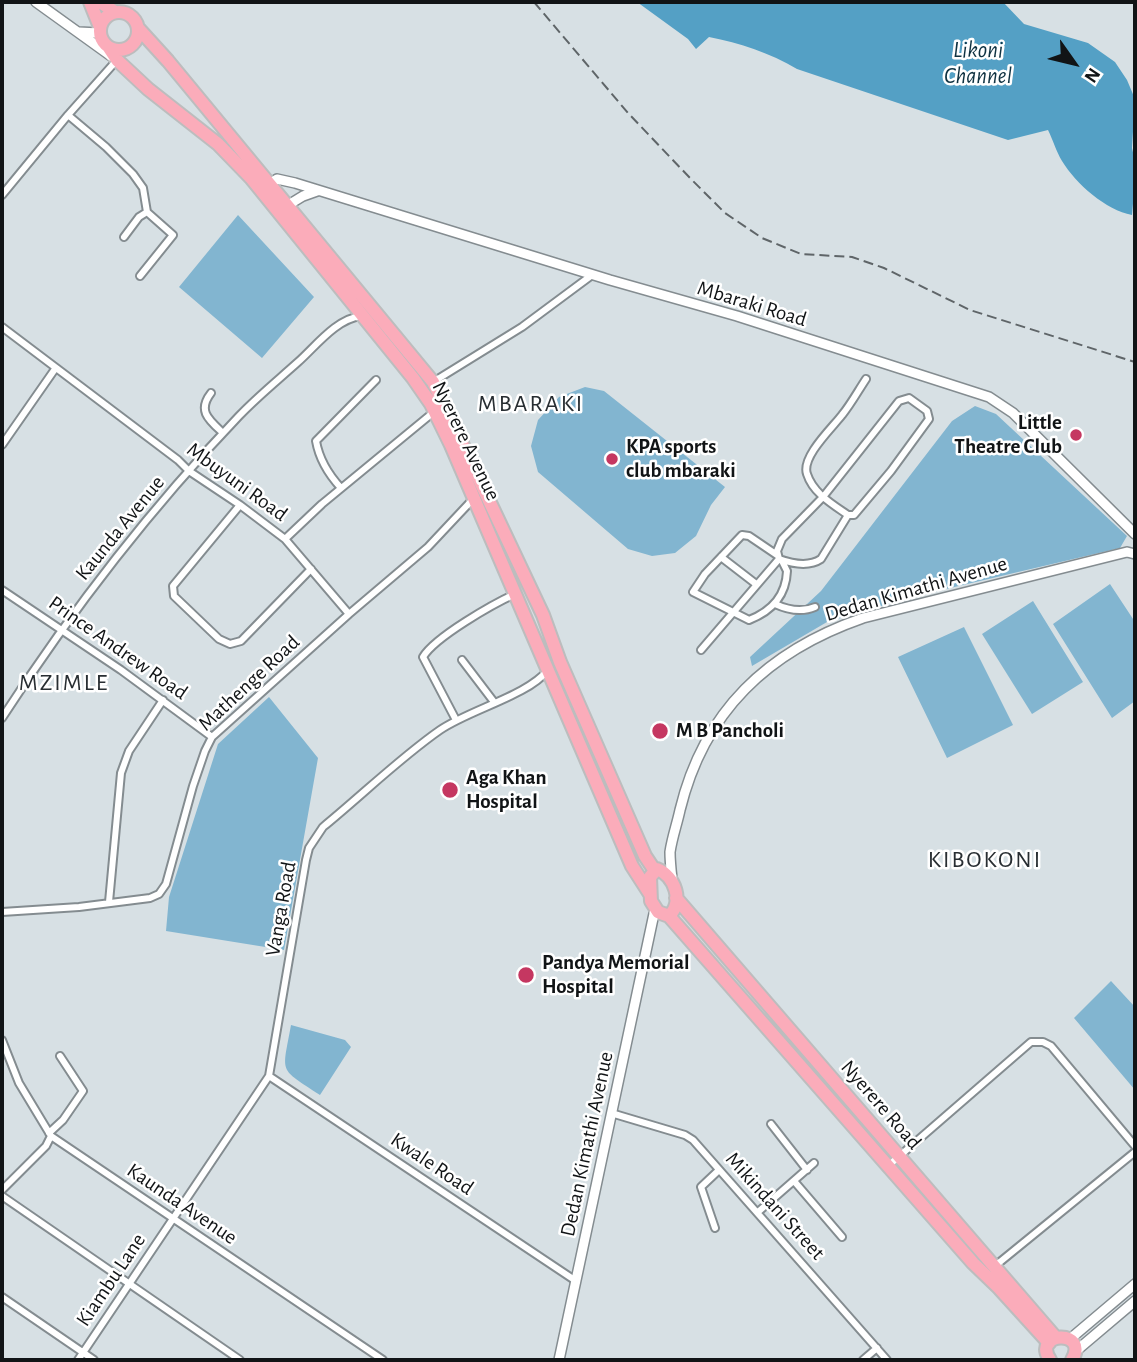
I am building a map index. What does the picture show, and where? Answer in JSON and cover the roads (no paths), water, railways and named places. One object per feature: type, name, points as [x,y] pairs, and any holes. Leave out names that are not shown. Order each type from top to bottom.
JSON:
[{"type":"highway","points":[[90,2],[104,44],[121,51],[132,45],[138,28],[129,15],[115,12],[100,2]]},
{"type":"highway","points":[[99,30],[105,18],[115,12]]},
{"type":"highway","name":"Nyerere Avenue","points":[[138,28],[356,298],[424,369],[433,382],[474,498],[515,594],[554,666],[567,679],[645,856],[656,870]]},
{"type":"highway","name":"Nyerere Avenue","points":[[109,48],[117,60],[148,89],[218,144],[265,187]]},
{"type":"highway","name":"Nyerere Avenue","points":[[368,312],[413,378],[440,408],[483,487],[543,615],[554,666],[554,684],[566,713],[632,866],[663,914]]},
{"type":"highway","points":[[413,378],[424,369]]},
{"type":"highway","points":[[481,515],[543,615]]},
{"type":"highway","points":[[566,713],[579,707]]},
{"type":"highway","points":[[602,796],[615,788]]},
{"type":"highway","points":[[650,894],[650,877],[656,870],[672,879],[676,909],[663,914]]},
{"type":"highway","name":"Nyerere Road","points":[[676,898],[995,1266],[1049,1351]]},
{"type":"highway","name":"Nyerere Road","points":[[663,914],[759,1018],[973,1263],[1004,1284]]},
{"type":"highway","points":[[759,1018],[772,1008]]},
{"type":"highway","points":[[771,1032],[784,1022]]},
{"type":"highway","points":[[973,1263],[985,1254]]},
{"type":"highway","points":[[1049,1351],[1073,1354]]},
{"type":"street","points":[[2,195],[117,60],[36,2]]},
{"type":"street","points":[[77,32],[99,30]]},
{"type":"street","points":[[68,115],[133,174],[143,188],[147,212],[173,235],[140,276]]},
{"type":"street","name":"Mbaraki Road","points":[[265,187],[277,179],[737,316],[989,397],[1013,413],[1135,532]]},
{"type":"street","points":[[283,209],[303,196],[317,191]]},
{"type":"street","points":[[124,237],[147,212]]},
{"type":"street","points":[[433,382],[522,327],[592,275]]},
{"type":"street","name":"Kaunda Avenue","points":[[2,718],[61,630],[189,471],[240,415],[345,320],[356,298]]},
{"type":"street","name":"Kaunda Avenue","points":[[345,320],[368,312]]},
{"type":"street","name":"Mbuyuni Road","points":[[2,327],[189,471],[285,539],[341,488],[440,408]]},
{"type":"street","points":[[2,445],[55,369]]},
{"type":"street","points":[[701,650],[779,559],[782,539],[823,496],[899,401],[913,399],[927,411],[929,419],[867,501],[854,515],[848,515],[823,496],[817,492],[806,473],[807,460],[866,379]]},
{"type":"street","points":[[341,488],[323,461],[316,441],[376,380]]},
{"type":"street","points":[[211,393],[205,401],[205,411],[223,433]]},
{"type":"street","name":"Mathenge Road","points":[[2,912],[79,907],[150,898],[159,894],[168,879],[193,786],[212,737],[428,547],[483,487]]},
{"type":"street","points":[[240,505],[173,586],[177,600],[219,639],[230,644],[241,641],[311,569]]},
{"type":"street","points":[[779,559],[800,564],[817,562],[848,515]]},
{"type":"street","name":"Dedan Kimathi Avenue","points":[[670,852],[690,775],[713,727],[756,678],[797,647],[863,618],[1131,553],[1135,532]]},
{"type":"street","points":[[742,535],[749,536],[779,559],[788,571],[786,585],[775,604],[749,620],[693,592],[721,557],[742,535]]},
{"type":"street","points":[[285,539],[349,614]]},
{"type":"street","points":[[721,557],[757,584]]},
{"type":"street","name":"Prince Andrew Road","points":[[2,590],[163,700],[212,737]]},
{"type":"street","points":[[456,720],[424,657],[432,647],[488,606],[515,594]]},
{"type":"street","points":[[775,604],[794,610],[814,607]]},
{"type":"street","points":[[462,660],[494,702]]},
{"type":"street","name":"Vanga Road","points":[[173,1219],[269,1076],[306,860],[315,837],[323,827],[428,740],[456,720],[538,681],[554,666]]},
{"type":"street","points":[[538,681],[554,684],[567,679]]},
{"type":"street","points":[[109,902],[121,773],[129,751],[163,700]]},
{"type":"street","points":[[656,870],[670,852]]},
{"type":"street","points":[[670,852],[672,879]]},
{"type":"street","name":"Dedan Kimathi Avenue","points":[[559,1360],[649,935],[663,914]]},
{"type":"street","name":"Kaunda Avenue","points":[[2,1041],[4,1058],[50,1134],[383,1360]]},
{"type":"street","points":[[888,1166],[1031,1042],[1051,1046],[1058,1053],[1135,1146]]},
{"type":"street","points":[[2,1191],[46,1146],[50,1134],[83,1091],[60,1056]]},
{"type":"street","name":"Kwale Road","points":[[269,1076],[576,1281]]},
{"type":"street","name":"Mikindani Street","points":[[611,1114],[685,1135],[693,1140],[887,1360]]},
{"type":"street","points":[[771,1124],[807,1170]]},
{"type":"street","points":[[995,1266],[1135,1152]]},
{"type":"street","points":[[758,1212],[814,1163]]},
{"type":"street","points":[[715,1228],[701,1187],[719,1170]]},
{"type":"street","points":[[794,1181],[842,1237]]},
{"type":"street","points":[[2,1196],[240,1360]]},
{"type":"street","name":"Kiambu Lane","points":[[78,1360],[173,1219]]},
{"type":"street","points":[[1073,1354],[1135,1284]]},
{"type":"street","points":[[2,1297],[94,1360]]},
{"type":"street","points":[[1073,1354],[1135,1301]]},
{"type":"street","points":[[863,1360],[877,1348]]},
{"type":"water","name":"Likoni Channel","points":[[637,2],[1003,2],[1024,24],[1088,43],[1115,62],[1127,80],[1135,99],[1132,148],[1135,181],[1132,215],[1112,208],[1083,187],[1062,161],[1048,130],[1008,140],[797,69],[743,46],[709,37],[696,49],[688,39]]},
{"type":"railway","points":[[534,2],[628,113],[690,178],[725,213],[762,238],[801,254],[852,257],[884,268],[970,310],[1135,362]]},
{"type":"place","name":"Little Theatre Club","points":[[1076,435]]},
{"type":"place","name":"KPA sports club mbaraki","points":[[612,459]]},
{"type":"place","name":"M B Pancholi","points":[[660,731]]},
{"type":"place","name":"Aga Khan Hospital","points":[[450,790]]},
{"type":"place","name":"Pandya Memorial Hospital","points":[[526,975]]},
{"type":"district","name":"MBARAKI","points":[[531,404]]},
{"type":"district","name":"MZIMLE","points":[[64,683]]},
{"type":"district","name":"KIBOKONI","points":[[985,860]]}]
